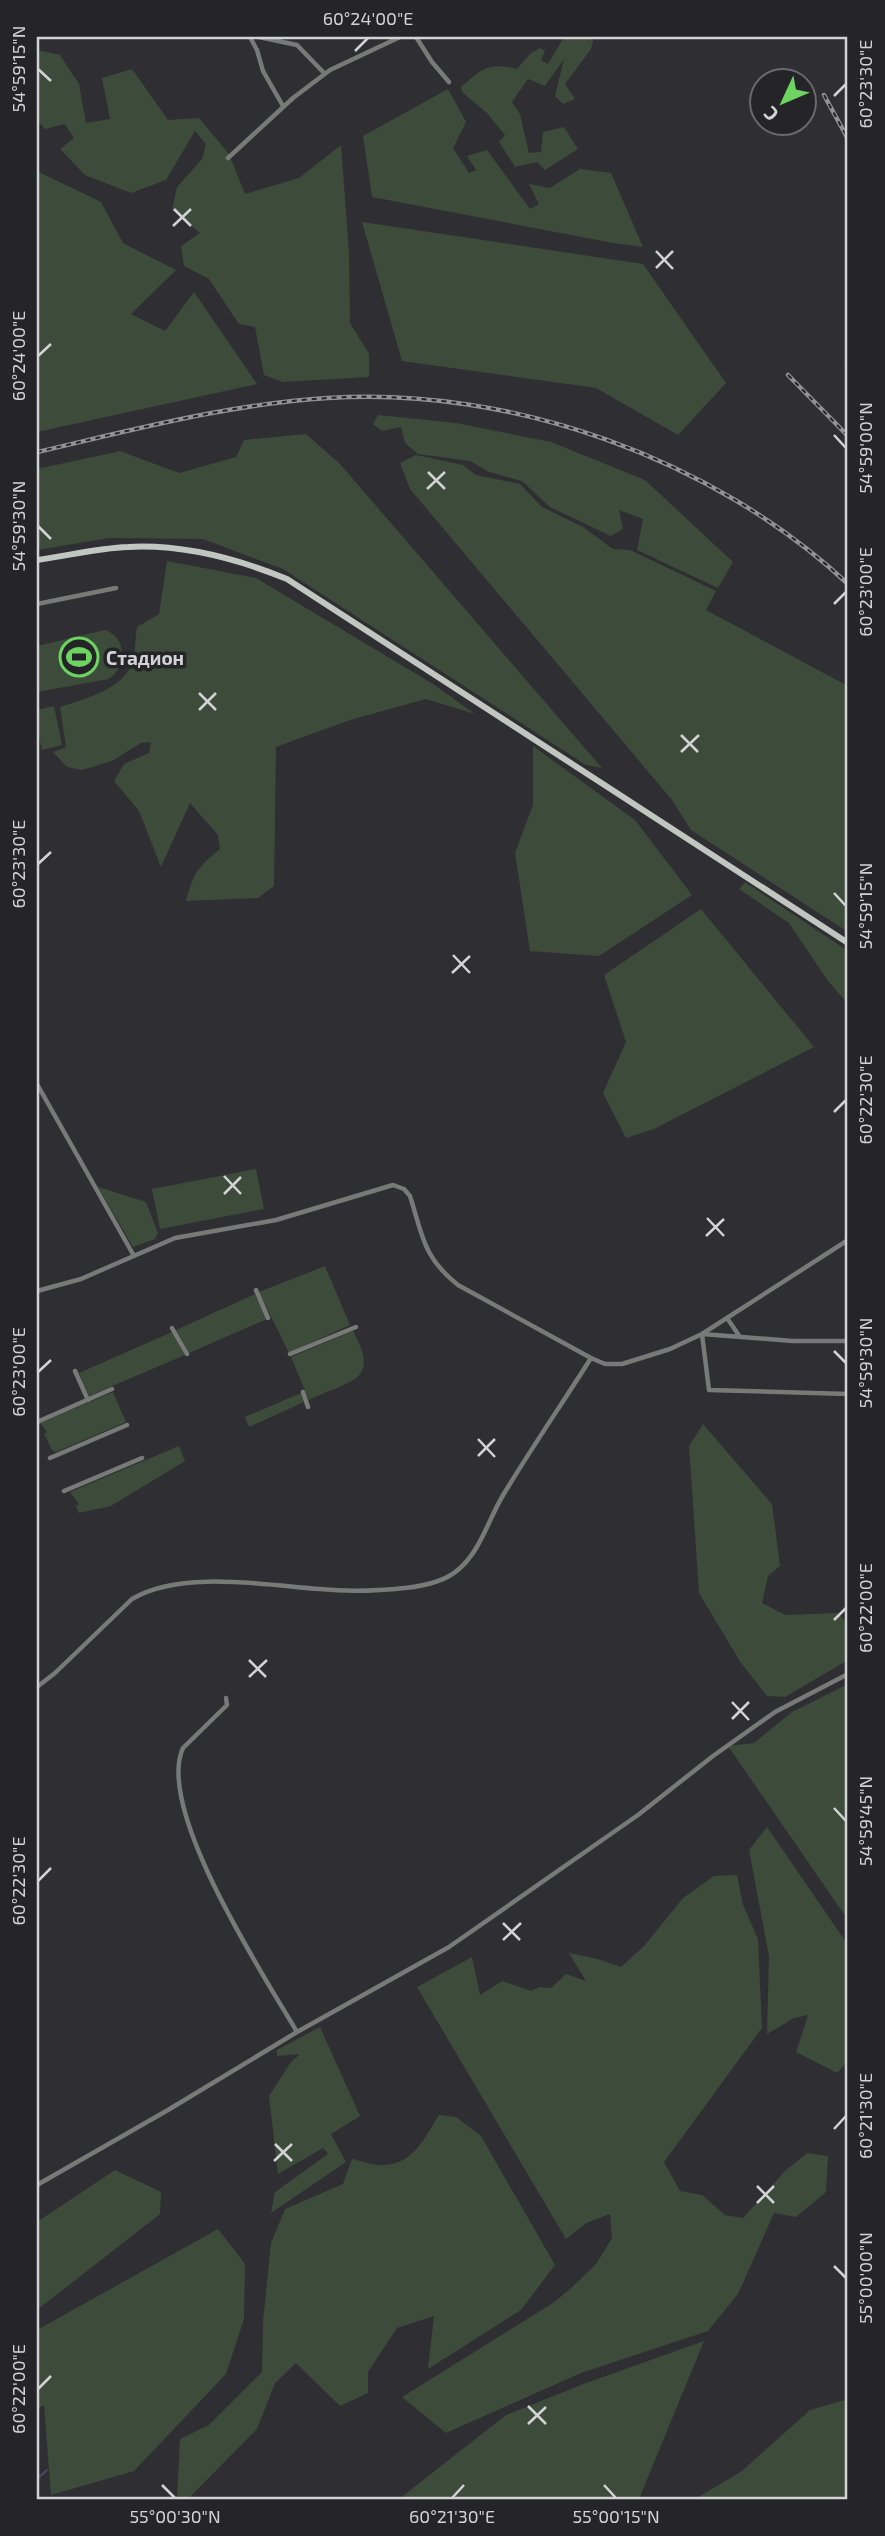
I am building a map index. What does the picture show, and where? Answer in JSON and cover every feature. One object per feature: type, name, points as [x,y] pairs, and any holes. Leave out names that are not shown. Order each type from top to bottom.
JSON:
[{"type":"main road","points":[[37,560],[126,547],[147,547],[202,553],[253,565],[287,579],[848,943]]},
{"type":"street","points":[[250,37],[263,71],[283,106]]},
{"type":"street","points":[[259,37],[297,45],[326,74]]},
{"type":"street","points":[[228,158],[283,106],[326,74],[379,45],[400,37]]},
{"type":"street","points":[[416,37],[449,82]]},
{"type":"street","points":[[37,604],[116,588]]},
{"type":"street","points":[[37,1084],[134,1256]]},
{"type":"street","points":[[37,1291],[81,1279],[175,1238],[276,1220],[393,1185],[404,1189],[410,1196],[429,1255],[440,1271],[458,1285],[592,1358],[611,1364],[634,1362],[661,1354],[702,1334],[848,1240]]},
{"type":"street","points":[[256,1290],[268,1318]]},
{"type":"street","points":[[727,1318],[740,1337]]},
{"type":"street","points":[[290,1354],[356,1326]]},
{"type":"street","points":[[172,1328],[187,1354]]},
{"type":"street","points":[[702,1334],[798,1341],[848,1341]]},
{"type":"street","points":[[702,1334],[709,1390],[848,1394]]},
{"type":"street","points":[[37,1687],[132,1599],[147,1590],[168,1585],[256,1583],[380,1591],[419,1587],[449,1578],[473,1553],[502,1497],[592,1358]]},
{"type":"street","points":[[75,1371],[88,1400]]},
{"type":"street","points":[[37,1422],[112,1389]]},
{"type":"street","points":[[303,1392],[308,1407]]},
{"type":"street","points":[[50,1458],[127,1425]]},
{"type":"street","points":[[64,1491],[142,1458]]},
{"type":"street","points":[[37,2185],[297,2032],[449,1947],[638,1815],[775,1712],[848,1674]]},
{"type":"street","points":[[226,1698],[227,1705],[183,1748],[179,1757],[178,1775],[185,1817],[208,1873],[297,2032]]},
{"type":"green space","points":[[564,37],[594,37],[591,49],[565,84],[575,99],[563,104],[555,96],[564,59],[545,86],[528,79],[512,102],[520,114],[529,153],[541,152],[543,132],[564,127],[578,149],[545,170],[537,162],[515,167],[499,142],[505,135],[487,113],[462,92],[461,87],[486,68],[499,66],[517,69],[531,53],[540,48],[545,51],[541,60],[548,64]]},
{"type":"green space","points":[[37,50],[60,55],[79,84],[86,123],[110,119],[102,78],[132,69],[168,120],[199,118],[229,154],[245,194],[299,178],[341,145],[349,253],[350,323],[369,354],[369,377],[283,382],[264,375],[255,327],[239,324],[209,279],[184,266],[181,246],[200,233],[172,210],[177,187],[202,159],[206,144],[195,131],[166,180],[131,193],[85,175],[60,149],[74,138],[65,124],[45,129],[37,120]]},
{"type":"green space","points":[[448,89],[466,122],[453,148],[469,173],[476,170],[467,156],[487,150],[530,209],[539,204],[529,184],[550,188],[580,169],[611,173],[643,247],[372,197],[363,136]]},
{"type":"green space","points":[[37,171],[101,202],[123,243],[176,270],[131,314],[165,331],[194,292],[257,384],[37,432]]},
{"type":"green space","points":[[362,222],[643,264],[726,383],[678,435],[596,388],[402,361]]},
{"type":"green space","points":[[378,415],[456,423],[551,442],[645,480],[733,562],[718,588],[637,550],[643,519],[619,510],[623,529],[611,536],[550,507],[522,481],[489,472],[470,461],[418,454],[405,443],[401,427],[382,431],[373,424]]},
{"type":"green space","points":[[306,434],[340,464],[602,768],[586,765],[283,569],[203,539],[109,538],[37,550],[37,469],[120,451],[179,473],[236,457],[244,440]]},
{"type":"green space","points":[[416,455],[463,465],[476,475],[520,484],[542,507],[583,527],[613,549],[630,550],[716,591],[706,610],[848,686],[848,932],[691,830],[672,800],[410,489],[400,463]]},
{"type":"green space","points":[[167,561],[256,578],[433,684],[475,714],[426,699],[350,720],[276,747],[274,886],[258,898],[186,901],[197,871],[220,849],[218,835],[190,803],[161,867],[139,811],[114,781],[124,764],[149,753],[151,742],[141,743],[112,761],[82,770],[67,767],[53,752],[66,747],[60,707],[110,687],[126,674],[131,666],[137,627],[159,614]]},
{"type":"green space","name":"Стадион","points":[[105,630],[121,645],[121,660],[115,674],[109,679],[37,692],[37,646]]},
{"type":"green space","points":[[54,706],[62,745],[42,750],[37,727],[37,710]]},
{"type":"green space","points":[[533,746],[635,820],[692,895],[599,956],[530,951],[515,853],[533,805]]},
{"type":"green space","points":[[745,882],[848,951],[848,1004],[828,981],[789,923],[739,889]]},
{"type":"green space","points":[[701,909],[814,1047],[654,1129],[626,1138],[603,1093],[626,1042],[604,975]]},
{"type":"green space","points":[[256,1169],[264,1209],[160,1229],[152,1189]]},
{"type":"green space","points":[[98,1187],[146,1202],[158,1233],[155,1239],[133,1247]]},
{"type":"green space","points":[[325,1266],[350,1325],[289,1353],[259,1292]]},
{"type":"green space","points":[[255,1294],[267,1319],[189,1353],[176,1330]]},
{"type":"green space","points":[[353,1331],[364,1361],[362,1371],[348,1383],[309,1400],[291,1357]]},
{"type":"green space","points":[[172,1332],[185,1355],[89,1396],[79,1373]]},
{"type":"green space","points":[[113,1392],[126,1422],[56,1452],[52,1450],[44,1434],[47,1432],[40,1423]]},
{"type":"green space","points":[[301,1393],[304,1402],[249,1427],[245,1417]]},
{"type":"green space","points":[[703,1424],[772,1504],[780,1566],[768,1576],[762,1603],[785,1615],[837,1613],[848,1623],[848,1660],[785,1697],[767,1696],[741,1663],[699,1593],[689,1446]]},
{"type":"green space","points":[[179,1446],[185,1461],[111,1506],[79,1513],[76,1506],[79,1504],[70,1492]]},
{"type":"green space","points":[[848,1684],[848,1920],[728,1746],[754,1743],[792,1712]]},
{"type":"green space","points":[[767,1827],[848,1945],[848,2061],[837,2073],[796,2052],[808,2015],[794,2018],[767,2034],[769,1956],[749,1850]]},
{"type":"green space","points":[[737,1875],[743,1905],[758,1939],[762,2028],[664,2162],[680,2191],[702,2195],[725,2215],[743,2218],[785,2171],[807,2153],[828,2156],[826,2192],[796,2217],[774,2213],[738,2294],[708,2331],[581,2373],[446,2433],[402,2397],[553,2303],[596,2264],[612,2238],[610,2214],[586,2223],[566,2239],[417,1987],[472,1957],[480,1995],[502,1981],[531,1991],[539,1987],[551,1988],[566,1974],[586,1981],[569,1953],[621,1967],[644,1946],[683,1898],[714,1876]]},
{"type":"green space","points":[[320,2027],[360,2116],[331,2134],[346,2162],[271,2213],[275,2192],[328,2154],[323,2148],[278,2174],[269,2096],[291,2062],[300,2054],[277,2056],[277,2050]]},
{"type":"green space","points":[[439,2115],[456,2117],[481,2136],[555,2265],[521,2310],[428,2369],[434,2316],[397,2328],[368,2372],[368,2393],[340,2406],[296,2363],[275,2383],[257,2429],[188,2499],[177,2499],[180,2439],[209,2425],[262,2372],[263,2322],[271,2243],[285,2209],[343,2184],[352,2159],[381,2165],[404,2159],[418,2148]]},
{"type":"green space","points":[[115,2170],[161,2192],[160,2214],[37,2310],[37,2222]]},
{"type":"green space","points":[[218,2229],[245,2264],[244,2319],[226,2374],[134,2471],[51,2495],[44,2405],[37,2409],[37,2330]]},
{"type":"green space","points":[[704,2341],[639,2499],[399,2499],[506,2415]]},
{"type":"green space","points":[[848,2399],[848,2499],[695,2499],[742,2471],[810,2410]]},
{"type":"waterway","points":[[37,2479],[47,2470]]},
{"type":"railway","points":[[824,95],[848,139]]},
{"type":"railway","points":[[788,375],[848,436]]},
{"type":"railway","points":[[37,452],[181,419],[291,401],[397,397],[468,404],[538,419],[606,440],[673,467],[736,501],[795,540],[848,584]]},
{"type":"place","name":"Стадион","points":[[79,657]]}]
